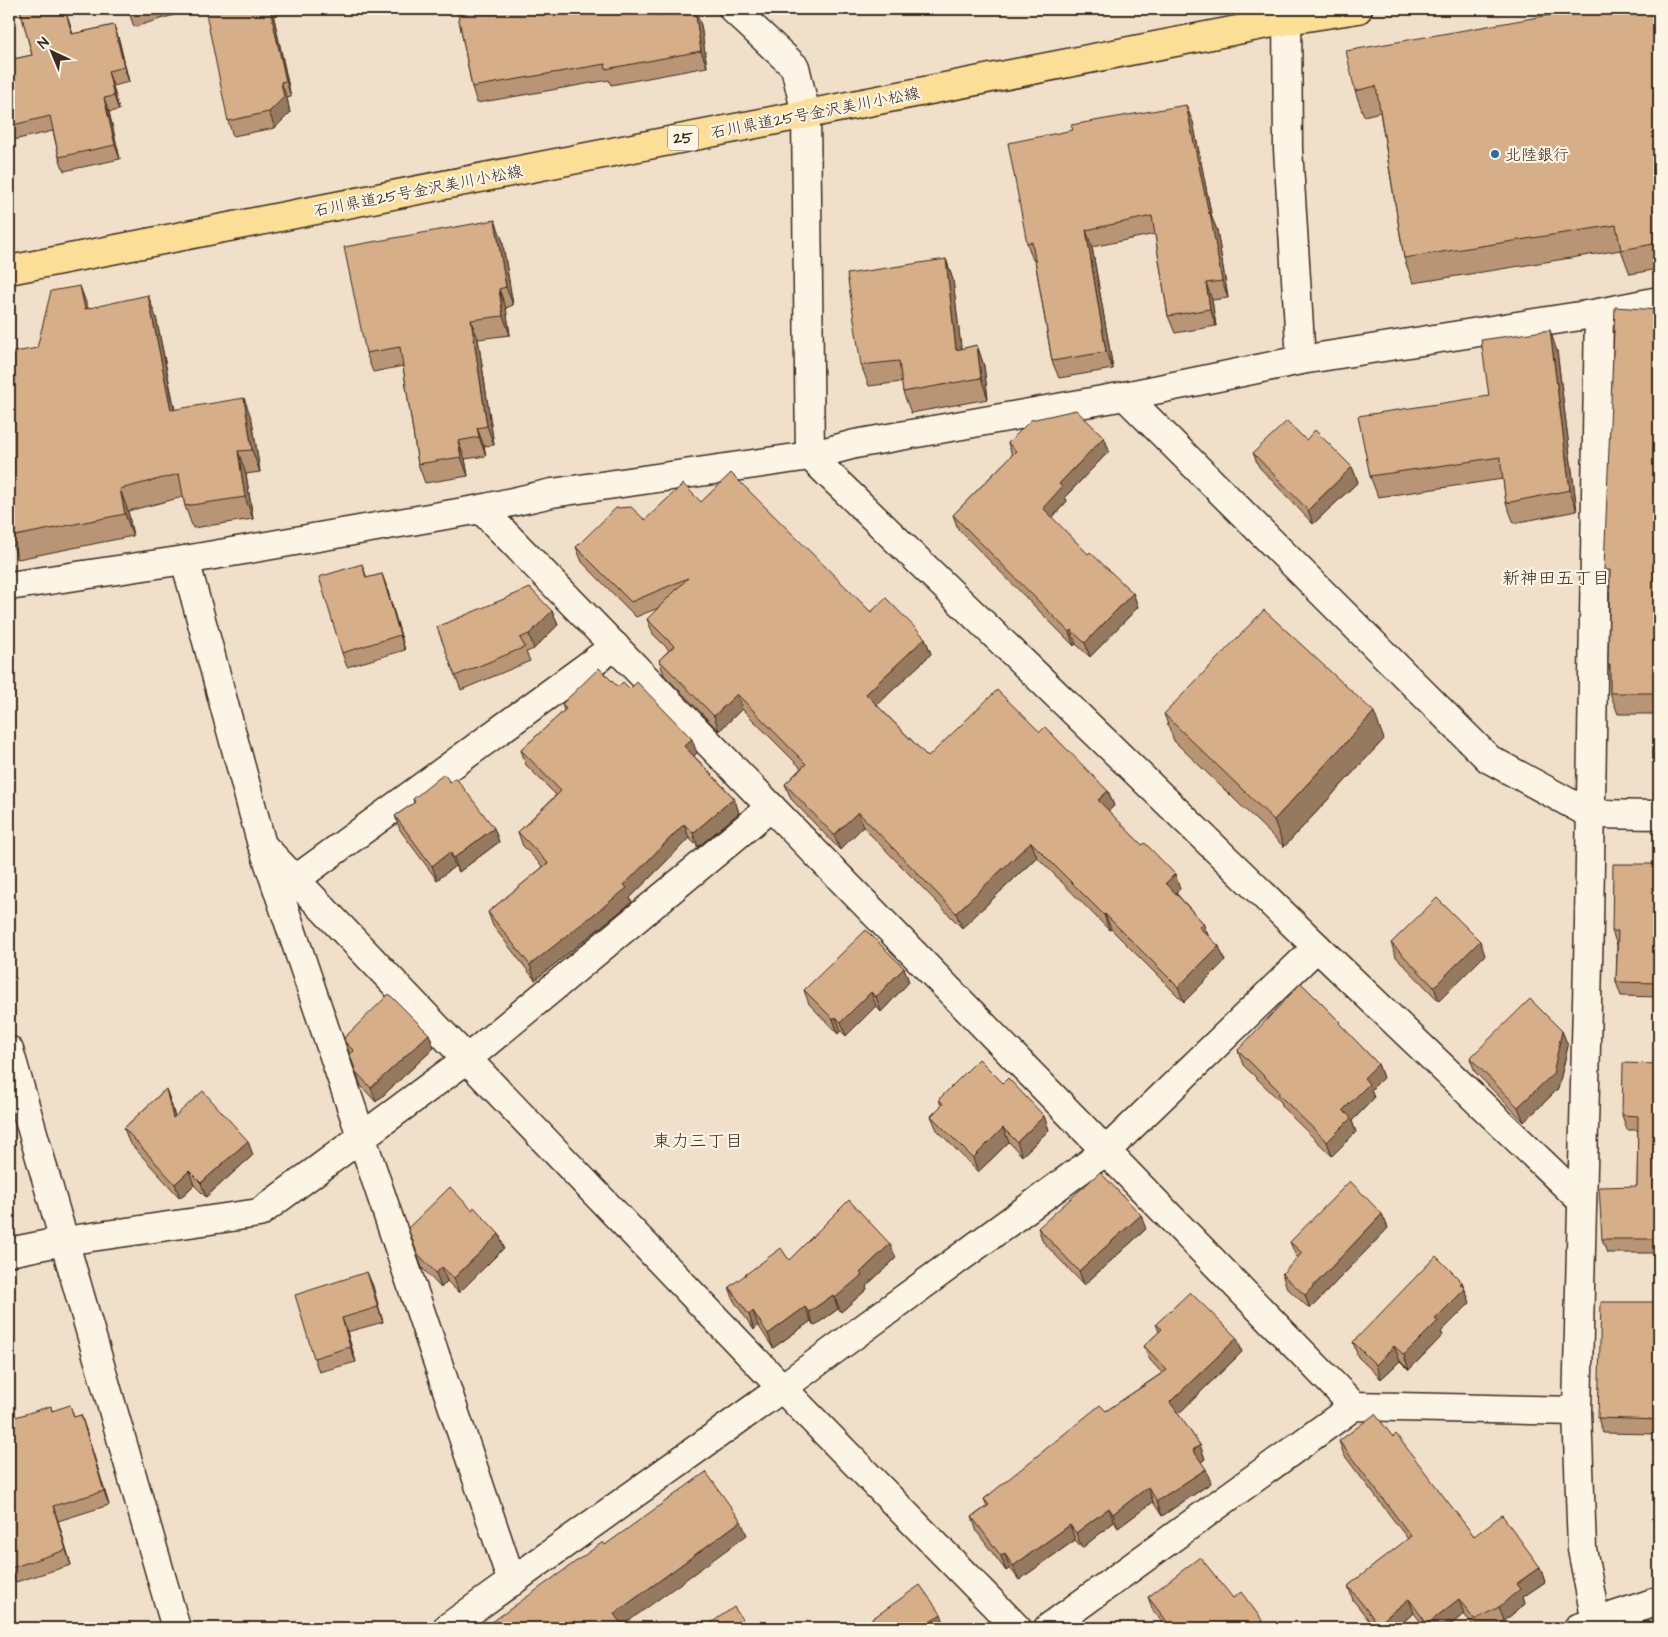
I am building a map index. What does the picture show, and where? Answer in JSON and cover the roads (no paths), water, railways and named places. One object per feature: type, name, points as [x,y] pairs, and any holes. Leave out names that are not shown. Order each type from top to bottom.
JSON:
[{"type":"main road","name":"石川県道25号金沢美川小松線","points":[[9,270],[806,114],[1287,14],[1358,9]]},
{"type":"street","points":[[732,9],[795,67],[806,114],[810,456],[1582,1201]]},
{"type":"street","points":[[1287,14],[1288,149],[1301,360]]},
{"type":"street","points":[[9,586],[185,560],[481,509],[552,493],[810,456],[855,444],[1124,396],[1301,360],[1659,301]]},
{"type":"street","points":[[1599,312],[1577,1411],[1587,1625],[1659,1600]]},
{"type":"street","points":[[1124,396],[1489,759],[1590,814],[1659,815]]},
{"type":"street","points":[[481,509],[1354,1406]]},
{"type":"street","points":[[185,560],[262,845],[512,1582]]},
{"type":"street","points":[[296,879],[615,646]]},
{"type":"street","points":[[9,1252],[64,1241],[259,1213],[468,1060],[771,807]]},
{"type":"street","points":[[262,845],[782,1388],[1016,1628]]},
{"type":"street","points":[[448,1628],[782,1388],[1106,1151],[1317,947]]},
{"type":"street","points":[[9,1050],[176,1628]]},
{"type":"street","points":[[1048,1628],[1354,1406],[1577,1411]]},
{"type":"place","name":"北陸銀行","points":[[1495,154]]},
{"type":"district","name":"新神田五丁目","points":[[1556,578]]},
{"type":"district","name":"東力三丁目","points":[[698,1141]]}]
